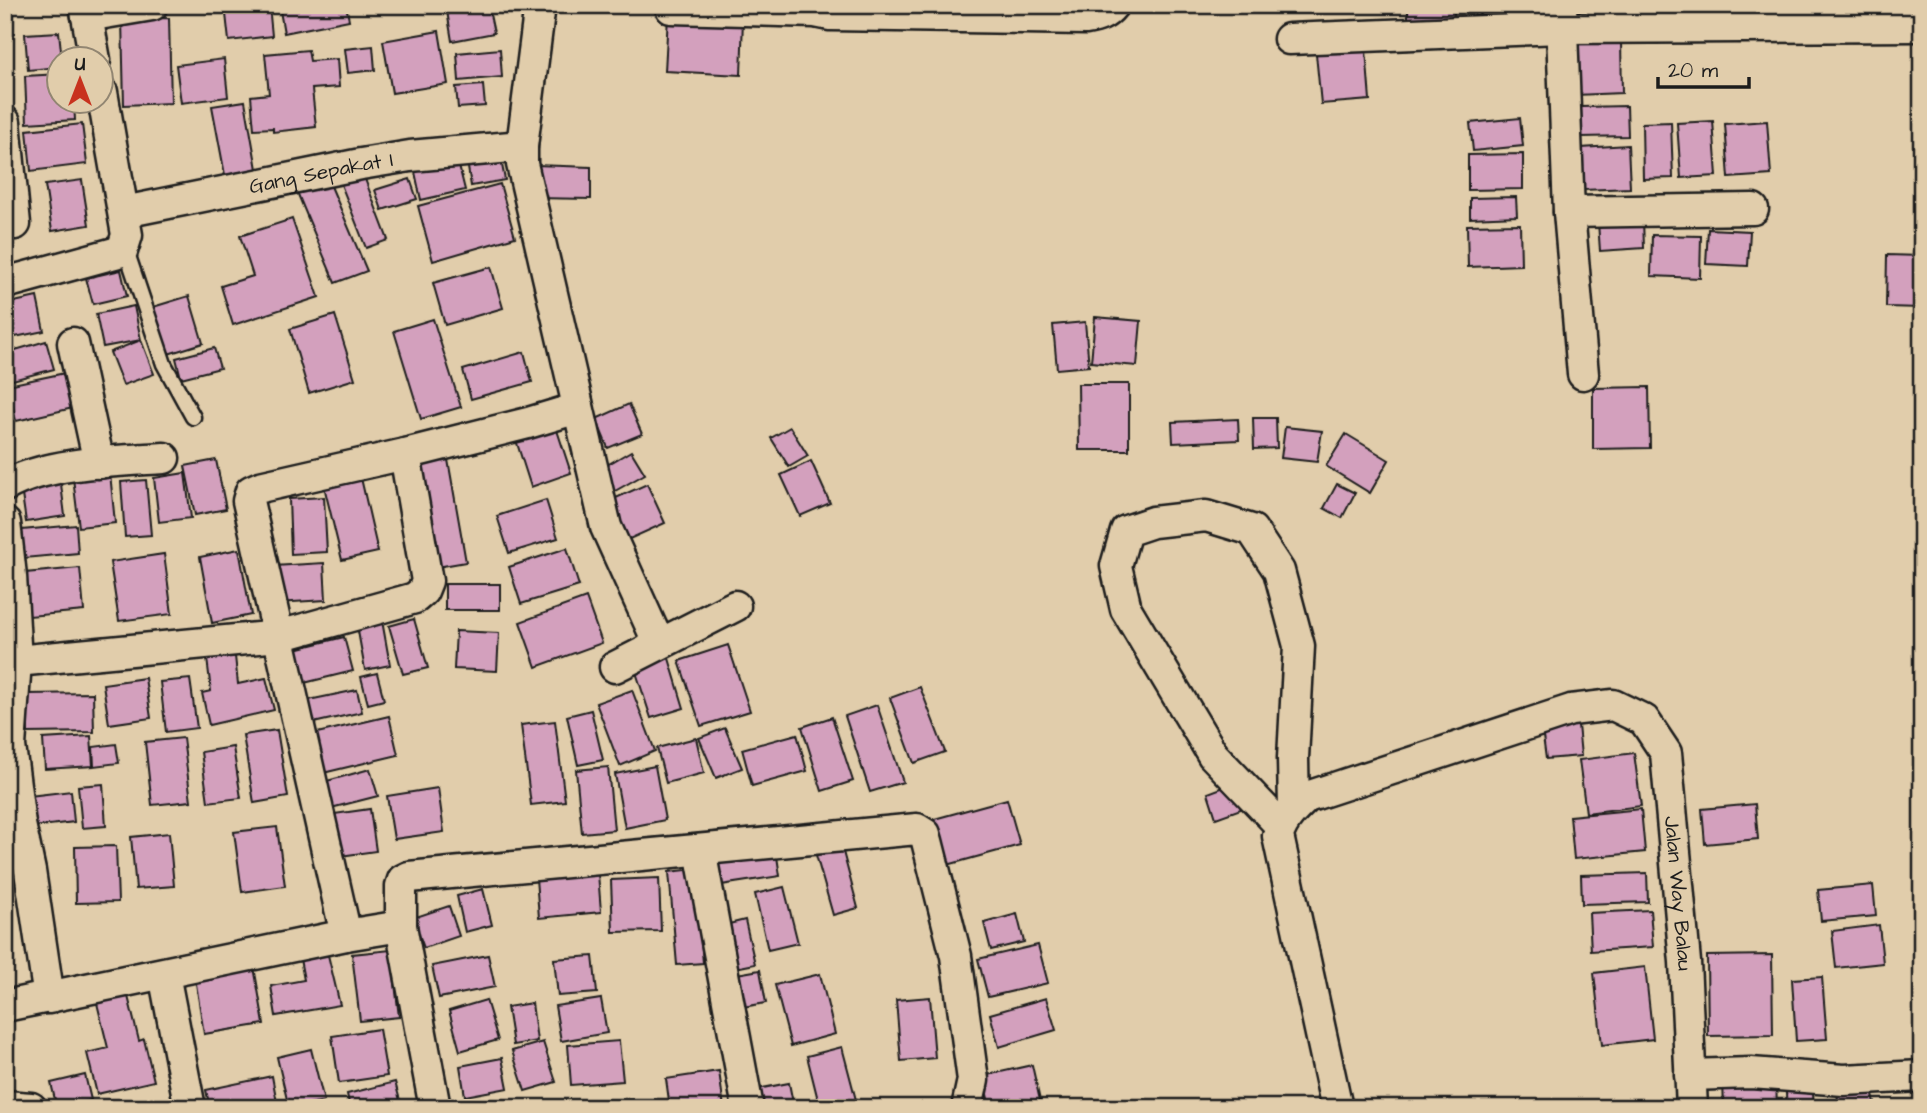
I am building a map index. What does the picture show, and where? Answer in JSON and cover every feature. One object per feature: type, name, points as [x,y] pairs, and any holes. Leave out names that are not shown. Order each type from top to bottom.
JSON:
[{"type":"street","points":[[92,46],[86,11],[152,5]]},
{"type":"street","points":[[540,5],[522,164],[606,527],[659,644]]},
{"type":"street","points":[[671,8],[815,9],[830,15],[1086,19],[1108,12],[1113,5]]},
{"type":"street","points":[[1561,17],[1569,212],[1583,374]]},
{"type":"street","points":[[1289,39],[1561,17],[1922,26]]},
{"type":"street","points":[[5,284],[122,251],[127,235],[106,116]]},
{"type":"street","points":[[5,122],[8,179],[15,224]]},
{"type":"street","name":"Gang Sepakat I","points":[[124,212],[373,162],[522,146]]},
{"type":"street","points":[[1569,212],[1753,209]]},
{"type":"street","points":[[73,343],[99,463]]},
{"type":"street","points":[[346,934],[248,501],[251,491],[528,423],[578,408]]},
{"type":"street","points":[[16,661],[279,636],[415,598],[423,591],[427,582],[405,454]]},
{"type":"street","points":[[5,486],[44,470],[164,458]]},
{"type":"street","points":[[1287,818],[1213,755],[1126,609],[1116,566],[1126,531],[1153,522],[1206,516],[1252,530],[1279,571],[1299,646],[1287,818],[1278,836],[1337,1108]]},
{"type":"street","points":[[5,523],[16,661],[10,787],[49,998]]},
{"type":"street","points":[[615,667],[735,606]]},
{"type":"street","name":"Jalan Way Balau","points":[[1287,818],[1307,797],[1571,710],[1613,705],[1644,720],[1666,753],[1685,962],[1692,1108]]},
{"type":"street","points":[[435,1108],[401,926],[403,880],[409,877],[917,829],[925,834],[956,956],[973,1080],[967,1108]]},
{"type":"street","points":[[700,850],[748,1108]]},
{"type":"street","points":[[5,1006],[346,934],[401,926]]},
{"type":"street","points":[[164,974],[190,1108]]},
{"type":"street","points":[[1690,1075],[1751,1073],[1844,1080],[1922,1076]]},
{"type":"street","points":[[5,1106],[31,1108]]},
{"type":"lane","points":[[125,245],[164,363],[193,417]]},
{"type":"path","points":[[540,5],[671,8]]},
{"type":"building","points":[[225,5],[269,5],[272,36],[229,41]]},
{"type":"building","points":[[279,5],[346,5],[349,20],[284,33]]},
{"type":"building","points":[[446,5],[488,5],[494,33],[452,41]]},
{"type":"building","points":[[1352,5],[1352,7],[1296,7]]},
{"type":"building","points":[[1408,5],[1454,5],[1454,21],[1408,22]]},
{"type":"building","points":[[1477,5],[1507,5],[1507,11],[1477,12]]},
{"type":"building","points":[[668,16],[743,19],[741,75],[665,71]]},
{"type":"building","points":[[169,18],[171,103],[124,105],[122,19]]},
{"type":"building","points":[[439,31],[448,84],[392,93],[383,41]]},
{"type":"building","points":[[59,32],[60,46],[46,46],[46,68],[28,70],[25,34]]},
{"type":"building","points":[[1621,42],[1622,93],[1575,95],[1574,44]]},
{"type":"building","points":[[373,46],[375,70],[348,73],[345,49]]},
{"type":"building","points":[[500,49],[502,77],[459,81],[457,53]]},
{"type":"building","points":[[308,50],[310,61],[337,59],[339,87],[312,89],[316,127],[273,132],[273,128],[254,129],[251,96],[269,94],[265,54]]},
{"type":"building","points":[[1366,50],[1370,100],[1321,104],[1316,54]]},
{"type":"building","points":[[224,59],[228,97],[181,103],[176,65]]},
{"type":"building","points":[[46,75],[46,116],[75,116],[75,120],[27,123],[25,76]]},
{"type":"building","points":[[483,85],[485,106],[458,108],[456,87]]},
{"type":"building","points":[[245,101],[257,169],[225,175],[212,106]]},
{"type":"building","points":[[1627,106],[1628,136],[1582,137],[1581,107]]},
{"type":"building","points":[[1520,118],[1523,146],[1473,151],[1470,123]]},
{"type":"building","points":[[1713,121],[1717,176],[1681,178],[1677,123]]},
{"type":"building","points":[[1767,121],[1771,175],[1729,178],[1725,124]]},
{"type":"building","points":[[1671,122],[1673,178],[1643,179],[1642,123]]},
{"type":"building","points":[[82,124],[87,164],[31,171],[27,130]]},
{"type":"building","points":[[1628,145],[1630,188],[1583,190],[1581,148]]},
{"type":"building","points":[[499,150],[505,180],[471,186],[466,155]]},
{"type":"building","points":[[1523,154],[1523,189],[1468,190],[1468,155]]},
{"type":"building","points":[[458,162],[465,190],[421,200],[415,172]]},
{"type":"building","points":[[535,165],[591,167],[591,199],[534,198]]},
{"type":"building","points":[[360,166],[388,240],[366,248],[337,174]]},
{"type":"building","points":[[328,179],[367,271],[335,283],[297,192]]},
{"type":"building","points":[[410,179],[417,199],[382,210],[375,190]]},
{"type":"building","points":[[82,180],[89,225],[52,231],[45,185]]},
{"type":"building","points":[[500,184],[515,237],[433,261],[418,206]]},
{"type":"building","points":[[1516,197],[1517,216],[1470,218],[1470,198]]},
{"type":"building","points":[[292,219],[319,297],[233,325],[221,286],[253,276],[240,236]]},
{"type":"building","points":[[1643,219],[1644,248],[1600,251],[1598,222]]},
{"type":"building","points":[[1520,224],[1521,265],[1468,267],[1467,225]]},
{"type":"building","points":[[1708,229],[1750,231],[1748,266],[1706,264]]},
{"type":"building","points":[[1652,235],[1701,236],[1700,278],[1651,276]]},
{"type":"building","points":[[1887,255],[1922,256],[1922,308],[1886,307]]},
{"type":"building","points":[[491,267],[503,308],[445,325],[433,283]]},
{"type":"building","points":[[121,270],[127,296],[93,304],[86,278]]},
{"type":"building","points":[[189,296],[203,343],[168,354],[153,307]]},
{"type":"building","points":[[37,297],[44,331],[10,338],[5,304]]},
{"type":"building","points":[[134,306],[141,340],[103,347],[96,314]]},
{"type":"building","points":[[335,315],[355,379],[309,393],[290,329]]},
{"type":"building","points":[[1095,317],[1141,321],[1137,366],[1091,362]]},
{"type":"building","points":[[433,319],[461,407],[421,419],[394,331]]},
{"type":"building","points":[[1085,322],[1089,366],[1057,369],[1053,325]]},
{"type":"building","points":[[141,340],[154,374],[123,385],[110,352]]},
{"type":"building","points":[[46,341],[54,369],[5,382],[5,353]]},
{"type":"building","points":[[214,348],[220,368],[181,378],[176,358]]},
{"type":"building","points":[[524,352],[532,382],[471,399],[463,370]]},
{"type":"building","points":[[65,373],[73,408],[16,421],[8,385]]},
{"type":"building","points":[[1078,384],[1129,384],[1129,450],[1079,450]]},
{"type":"building","points":[[1649,387],[1650,448],[1593,449],[1593,388]]},
{"type":"building","points":[[629,404],[642,434],[608,448],[596,419]]},
{"type":"building","points":[[1253,418],[1276,418],[1277,448],[1254,449]]},
{"type":"building","points":[[1238,419],[1239,440],[1173,443],[1172,422]]},
{"type":"building","points":[[555,424],[571,473],[531,487],[515,437]]},
{"type":"building","points":[[790,427],[808,456],[789,467],[771,438]]},
{"type":"building","points":[[1285,427],[1322,431],[1317,462],[1281,458]]},
{"type":"building","points":[[1346,434],[1389,460],[1370,493],[1326,466]]},
{"type":"building","points":[[631,451],[645,474],[608,495],[595,472]]},
{"type":"building","points":[[447,454],[466,562],[431,568],[412,460]]},
{"type":"building","points":[[216,460],[226,509],[195,515],[185,466]]},
{"type":"building","points":[[811,461],[830,503],[800,516],[781,475]]},
{"type":"building","points":[[110,473],[115,523],[79,527],[73,478]]},
{"type":"building","points":[[185,473],[191,518],[159,522],[154,478]]},
{"type":"building","points":[[60,476],[65,516],[26,522],[20,481]]},
{"type":"building","points":[[361,478],[378,552],[342,560],[324,486]]},
{"type":"building","points":[[146,480],[151,535],[125,537],[121,482]]},
{"type":"building","points":[[647,484],[665,523],[625,541],[607,502]]},
{"type":"building","points":[[1337,484],[1355,493],[1342,518],[1324,508]]},
{"type":"building","points":[[324,497],[327,552],[291,554],[289,499]]},
{"type":"building","points":[[546,500],[558,538],[509,553],[497,516]]},
{"type":"building","points":[[76,525],[78,553],[24,558],[22,530]]},
{"type":"building","points":[[567,548],[579,586],[521,604],[509,567]]},
{"type":"building","points":[[239,549],[251,615],[212,623],[200,557]]},
{"type":"building","points":[[164,554],[172,614],[119,621],[110,562]]},
{"type":"building","points":[[324,563],[326,600],[276,603],[274,566]]},
{"type":"building","points":[[80,568],[84,611],[29,616],[25,573]]},
{"type":"building","points":[[445,584],[500,584],[500,610],[445,610]]},
{"type":"building","points":[[586,598],[602,643],[536,667],[520,622]]},
{"type":"building","points":[[381,615],[390,665],[365,670],[356,620]]},
{"type":"building","points":[[414,619],[428,668],[403,674],[389,626]]},
{"type":"building","points":[[456,631],[499,633],[497,671],[454,669]]},
{"type":"building","points":[[344,637],[353,671],[300,684],[291,650]]},
{"type":"building","points":[[728,645],[750,711],[701,726],[679,661]]},
{"type":"building","points":[[234,647],[238,684],[266,678],[274,710],[209,725],[202,693],[211,691],[206,650]]},
{"type":"building","points":[[668,655],[684,708],[651,718],[634,666]]},
{"type":"building","points":[[377,673],[384,700],[368,704],[361,677]]},
{"type":"building","points":[[145,678],[151,718],[109,724],[103,684]]},
{"type":"building","points":[[190,679],[197,728],[166,732],[160,682]]},
{"type":"building","points":[[920,687],[945,752],[914,763],[890,698]]},
{"type":"building","points":[[357,690],[362,712],[309,724],[304,701]]},
{"type":"building","points":[[632,690],[655,751],[620,766],[596,703]]},
{"type":"building","points":[[93,693],[94,732],[28,733],[27,694]]},
{"type":"building","points":[[877,705],[903,782],[870,792],[845,716]]},
{"type":"building","points":[[591,710],[603,760],[578,765],[567,716]]},
{"type":"building","points":[[389,716],[398,755],[323,773],[313,734]]},
{"type":"building","points":[[832,717],[853,781],[822,791],[802,727]]},
{"type":"building","points":[[555,721],[565,801],[531,805],[521,725]]},
{"type":"building","points":[[1578,725],[1581,756],[1546,759],[1542,729]]},
{"type":"building","points":[[725,728],[742,768],[716,778],[699,738]]},
{"type":"building","points":[[277,730],[288,797],[254,803],[243,735]]},
{"type":"building","points":[[797,734],[807,771],[752,786],[742,749]]},
{"type":"building","points":[[91,736],[93,766],[45,769],[43,739]]},
{"type":"building","points":[[183,738],[191,801],[152,805],[145,742]]},
{"type":"building","points":[[696,738],[704,773],[666,783],[657,748]]},
{"type":"building","points":[[116,744],[119,763],[94,766],[93,747]]},
{"type":"building","points":[[233,747],[241,798],[208,802],[201,752]]},
{"type":"building","points":[[1634,753],[1641,806],[1586,813],[1579,760]]},
{"type":"building","points":[[655,766],[665,820],[625,828],[615,774]]},
{"type":"building","points":[[608,767],[614,830],[582,833],[576,770]]},
{"type":"building","points":[[370,769],[378,796],[327,809],[320,783]]},
{"type":"building","points":[[103,784],[106,826],[82,828],[78,786]]},
{"type":"building","points":[[1232,784],[1241,809],[1216,818],[1208,793]]},
{"type":"building","points":[[438,788],[444,832],[394,839],[387,796]]},
{"type":"building","points":[[71,791],[74,822],[24,828],[21,797]]},
{"type":"building","points":[[1007,799],[1020,845],[940,867],[927,821]]},
{"type":"building","points":[[1755,804],[1758,839],[1705,844],[1702,809]]},
{"type":"building","points":[[370,809],[376,851],[333,857],[327,815]]},
{"type":"building","points":[[1641,809],[1645,852],[1574,859],[1570,816]]},
{"type":"building","points":[[277,827],[285,886],[242,892],[234,832]]},
{"type":"building","points":[[169,833],[174,886],[136,889],[131,837]]},
{"type":"building","points":[[116,846],[118,902],[76,903],[75,847]]},
{"type":"building","points":[[842,848],[858,908],[833,915],[816,855]]},
{"type":"building","points":[[776,850],[780,876],[721,885],[717,858]]},
{"type":"building","points":[[695,869],[703,963],[677,965],[669,872]]},
{"type":"building","points":[[598,873],[601,912],[539,918],[536,878]]},
{"type":"building","points":[[1647,873],[1648,902],[1582,904],[1581,875]]},
{"type":"building","points":[[659,878],[661,931],[613,932],[611,880]]},
{"type":"building","points":[[1873,885],[1876,916],[1821,921],[1818,890]]},
{"type":"building","points":[[784,887],[798,943],[768,950],[755,894]]},
{"type":"building","points":[[483,889],[492,925],[465,932],[457,896]]},
{"type":"building","points":[[449,906],[459,936],[424,948],[413,918]]},
{"type":"building","points":[[1650,910],[1653,947],[1591,951],[1589,913]]},
{"type":"building","points":[[1017,914],[1024,942],[991,950],[984,923]]},
{"type":"building","points":[[745,920],[755,964],[730,969],[721,926]]},
{"type":"building","points":[[1879,925],[1883,963],[1836,968],[1832,931]]},
{"type":"building","points":[[1038,945],[1048,983],[988,997],[978,959]]},
{"type":"building","points":[[391,950],[399,1017],[360,1021],[352,954]]},
{"type":"building","points":[[328,955],[340,1005],[276,1016],[271,986],[304,980],[300,959]]},
{"type":"building","points":[[488,955],[495,987],[439,998],[432,966]]},
{"type":"building","points":[[1772,955],[1773,1035],[1708,1036],[1707,956]]},
{"type":"building","points":[[593,956],[597,993],[558,996],[554,959]]},
{"type":"building","points":[[253,961],[264,1024],[204,1034],[194,971]]},
{"type":"building","points":[[1645,967],[1653,1039],[1602,1045],[1594,973]]},
{"type":"building","points":[[760,970],[766,1003],[737,1008],[731,975]]},
{"type":"building","points":[[820,974],[835,1034],[791,1046],[775,985]]},
{"type":"building","points":[[1822,977],[1827,1039],[1796,1041],[1792,979]]},
{"type":"building","points":[[127,992],[139,1041],[144,1039],[154,1081],[97,1094],[87,1053],[108,1048],[96,999]]},
{"type":"building","points":[[930,997],[935,1058],[901,1061],[896,1000]]},
{"type":"building","points":[[1046,998],[1056,1030],[999,1047],[990,1014]]},
{"type":"building","points":[[601,999],[607,1033],[561,1041],[555,1006]]},
{"type":"building","points":[[486,1000],[498,1040],[460,1051],[449,1011]]},
{"type":"building","points":[[532,1003],[537,1041],[513,1045],[507,1007]]},
{"type":"building","points":[[379,1029],[387,1076],[339,1083],[332,1036]]},
{"type":"building","points":[[619,1041],[623,1081],[571,1085],[568,1045]]},
{"type":"building","points":[[543,1042],[556,1082],[525,1091],[512,1051]]},
{"type":"building","points":[[842,1047],[856,1100],[820,1108],[807,1056]]},
{"type":"building","points":[[311,1049],[324,1101],[289,1108],[277,1057]]},
{"type":"building","points":[[502,1058],[508,1088],[465,1096],[460,1066]]},
{"type":"building","points":[[1032,1065],[1041,1105],[1030,1108],[990,1108],[983,1076]]},
{"type":"building","points":[[719,1071],[724,1108],[670,1108],[666,1079]]},
{"type":"building","points":[[85,1075],[91,1100],[57,1108],[51,1083]]},
{"type":"building","points":[[272,1076],[278,1108],[210,1108],[206,1090]]},
{"type":"building","points":[[1812,1078],[1814,1108],[1787,1108],[1785,1080]]},
{"type":"building","points":[[1776,1079],[1777,1108],[1724,1108],[1723,1081]]},
{"type":"building","points":[[395,1082],[402,1108],[350,1108],[347,1094]]},
{"type":"building","points":[[789,1083],[794,1108],[756,1108],[752,1090]]},
{"type":"building","points":[[1871,1086],[1876,1108],[1840,1108],[1837,1095]]}]
